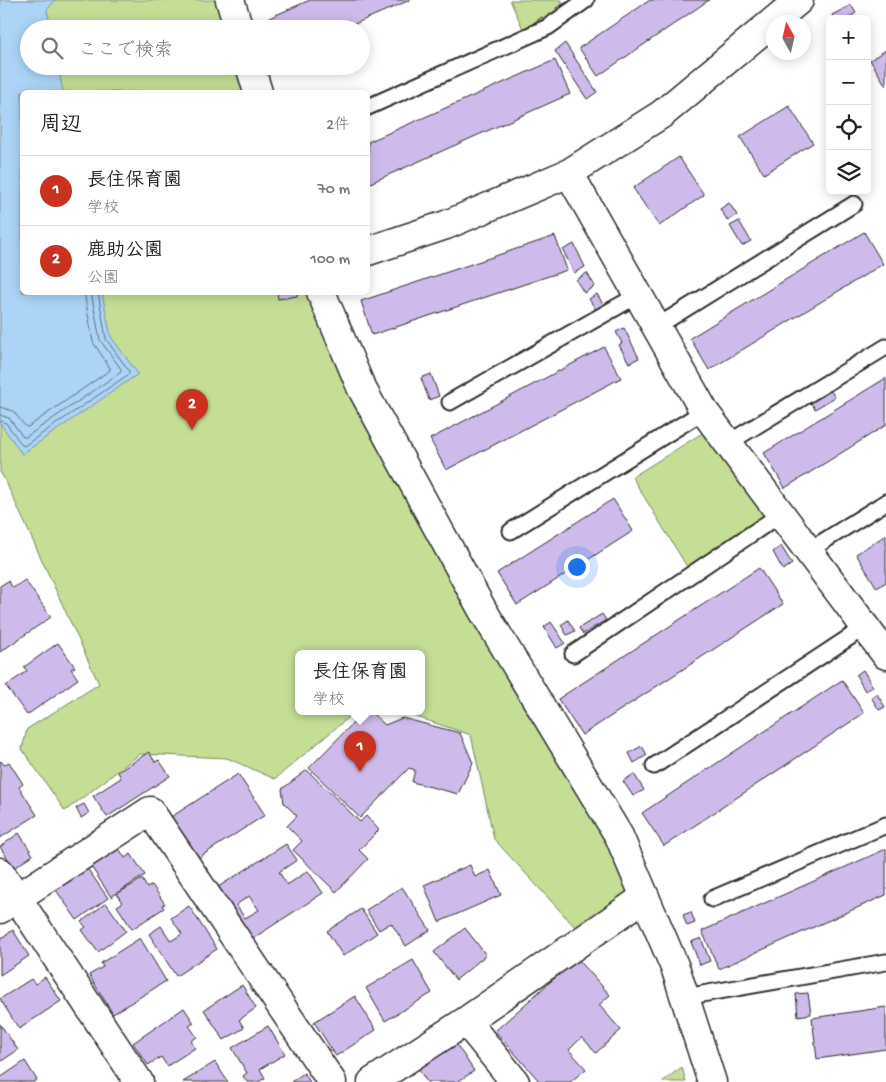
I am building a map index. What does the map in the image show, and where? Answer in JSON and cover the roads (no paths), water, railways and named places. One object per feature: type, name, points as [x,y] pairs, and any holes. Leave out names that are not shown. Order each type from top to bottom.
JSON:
[{"type":"street","points":[[370,250],[446,225],[569,173],[662,114],[799,0]]},
{"type":"street","points":[[233,1],[237,20]]},
{"type":"street","points":[[253,75],[257,90]]},
{"type":"street","points":[[569,173],[704,411],[886,655]]},
{"type":"street","points":[[322,295],[361,387],[482,609],[619,836],[676,970],[712,1082]]},
{"type":"street","points":[[9,904],[150,811],[332,1082]]},
{"type":"street","points":[[0,872],[9,904],[139,1082]]},
{"type":"street","points":[[372,1082],[466,1021],[645,897]]},
{"type":"street","points":[[466,1021],[515,1082]]},
{"type":"lane","points":[[370,106],[548,27],[586,0]]},
{"type":"lane","points":[[656,327],[854,204]]},
{"type":"lane","points":[[450,402],[638,295]]},
{"type":"lane","points":[[728,443],[886,347]]},
{"type":"lane","points":[[511,531],[704,411]]},
{"type":"lane","points":[[808,551],[886,502]]},
{"type":"lane","points":[[573,654],[781,514]]},
{"type":"lane","points":[[654,766],[865,627]]},
{"type":"lane","points":[[712,899],[886,825]]},
{"type":"lane","points":[[685,997],[886,962]]},
{"type":"water","points":[[0,0],[55,0],[47,10],[49,20],[20,20],[20,75],[60,75],[63,90],[20,90],[20,295],[102,295],[111,337],[138,374],[22,454],[0,423]]},
{"type":"place","name":"鹿助公園","points":[[192,430]]},
{"type":"place","name":"長住保育園","points":[[360,772]]}]
